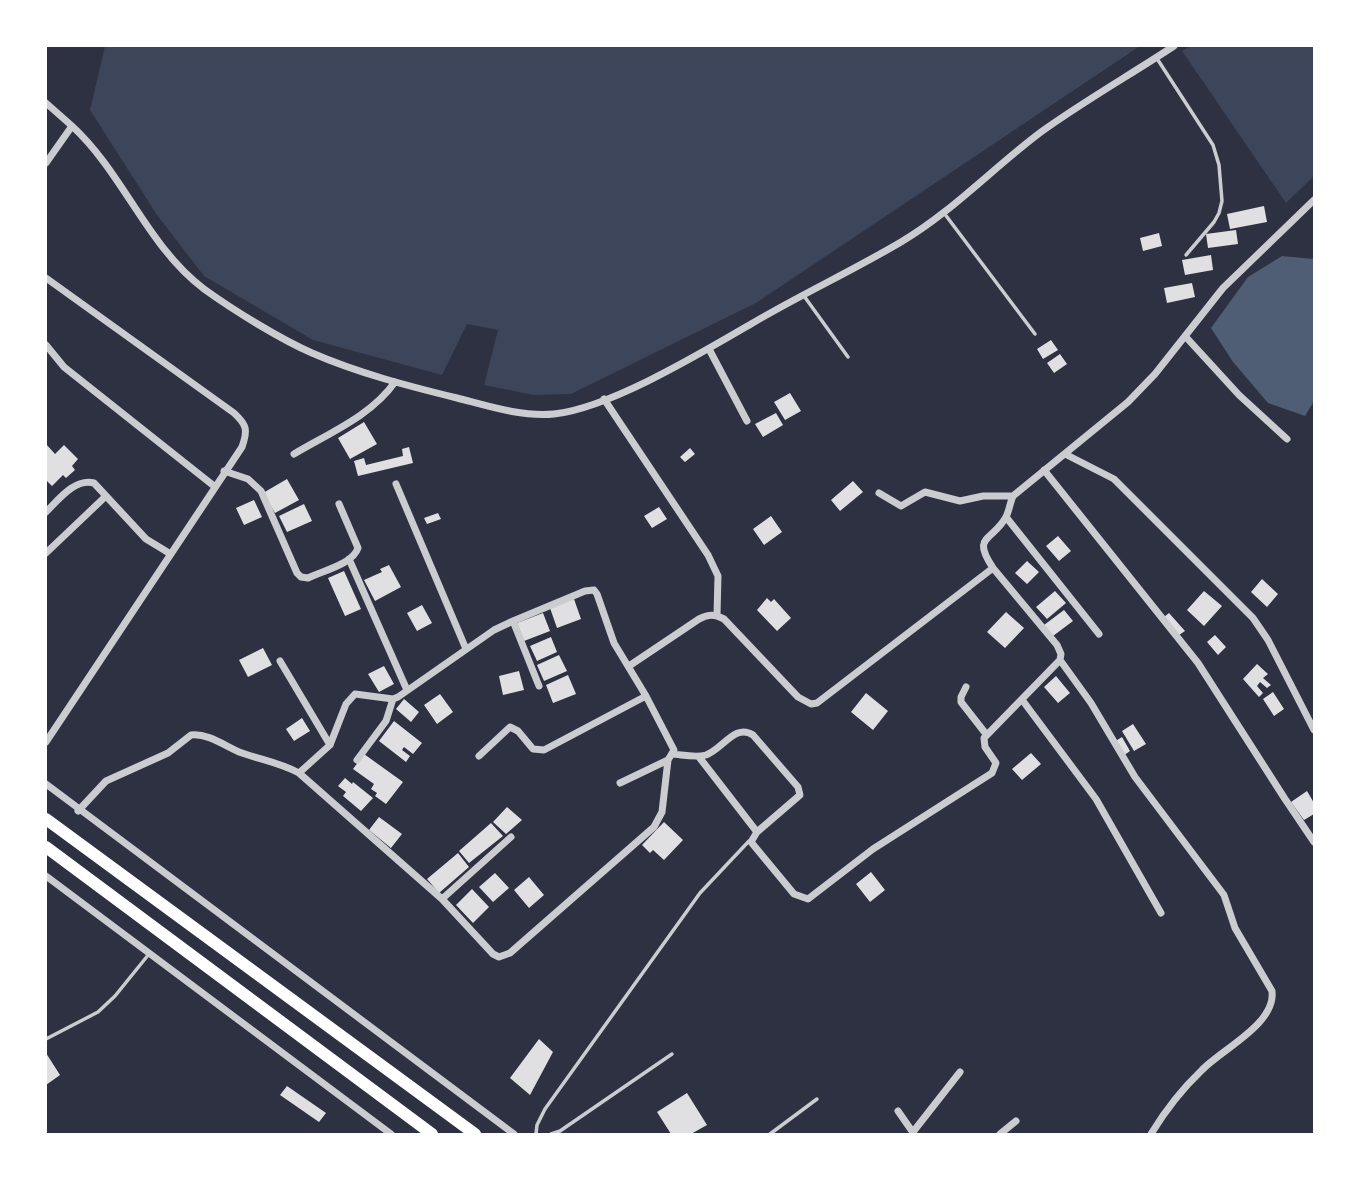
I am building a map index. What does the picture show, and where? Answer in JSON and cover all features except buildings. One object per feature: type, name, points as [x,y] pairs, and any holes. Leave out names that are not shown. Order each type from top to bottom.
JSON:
[{"type":"highway","points":[[46,819],[475,1135]]},
{"type":"highway","points":[[46,846],[432,1135]]},
{"type":"street","points":[[46,103],[72,126],[98,155],[169,255],[204,289],[280,336],[312,353],[395,382],[500,409],[554,414],[604,399],[709,349],[803,294],[902,242],[1041,133],[1174,46]]},
{"type":"street","points":[[46,163],[72,126]]},
{"type":"street","points":[[620,783],[671,757],[699,757],[718,749],[736,733],[747,731],[798,787],[800,795],[755,834],[751,842],[794,894],[808,899],[873,849],[992,774],[996,763],[983,742],[986,734],[1023,701],[1060,660],[1061,654],[1057,645],[984,555],[983,548],[988,536],[1006,517],[1013,496],[1128,402],[1155,374],[1223,288],[1314,200]]},
{"type":"street","points":[[46,281],[245,423],[247,433],[242,447],[169,553],[46,742]]},
{"type":"street","points":[[1185,336],[1239,395],[1287,439]]},
{"type":"street","points":[[46,345],[64,368],[214,486]]},
{"type":"street","points":[[709,349],[747,421]]},
{"type":"street","points":[[294,454],[373,407],[395,382]]},
{"type":"street","points":[[604,399],[708,555],[718,576],[717,615]]},
{"type":"street","points":[[1065,454],[1114,478],[1253,618],[1262,629],[1314,730]]},
{"type":"street","points":[[1044,470],[1198,663],[1314,842]]},
{"type":"street","points":[[224,471],[248,479],[261,491],[301,577],[307,578],[349,559],[356,553],[358,548],[339,504]]},
{"type":"street","points":[[46,512],[77,484],[85,481],[94,483],[146,539],[169,553]]},
{"type":"street","points":[[396,484],[466,649]]},
{"type":"street","points":[[878,493],[901,506],[925,492],[954,501],[983,496],[1013,496]]},
{"type":"street","points":[[46,553],[106,496]]},
{"type":"street","points":[[1006,517],[1099,634]]},
{"type":"street","points":[[349,559],[407,691]]},
{"type":"street","points":[[629,666],[699,619],[709,614],[717,615],[798,697],[811,704],[817,703],[993,568]]},
{"type":"street","points":[[78,811],[106,781],[168,753],[191,735],[205,737],[238,752],[283,764],[299,773],[442,899],[492,954],[504,957],[653,827],[662,812],[673,744],[614,643],[594,590],[584,591],[494,630],[393,699],[355,694],[346,704],[330,745],[299,773]]},
{"type":"street","points":[[513,621],[539,686]]},
{"type":"street","points":[[1060,660],[1091,703],[1135,777],[1224,894],[1236,928],[1272,991],[1273,998],[1267,1014],[1202,1069],[1163,1115],[1151,1135]]},
{"type":"street","points":[[280,661],[330,745]]},
{"type":"street","points":[[966,687],[961,696],[963,708],[986,734]]},
{"type":"street","points":[[479,756],[510,727],[518,731],[533,749],[544,750],[646,696]]},
{"type":"street","points":[[356,761],[386,721],[393,699]]},
{"type":"street","points":[[1023,701],[1097,799],[1161,913]]},
{"type":"street","points":[[699,757],[755,834]]},
{"type":"street","points":[[46,784],[78,811],[514,1135]]},
{"type":"street","points":[[442,899],[511,837]]},
{"type":"street","points":[[46,876],[391,1135]]},
{"type":"street","points":[[898,1111],[913,1133],[960,1072]]},
{"type":"street","points":[[1000,1135],[1016,1121]]},
{"type":"lane","points":[[1156,57],[1213,145],[1219,165],[1222,201],[1219,213],[1186,255]]},
{"type":"lane","points":[[943,212],[1035,334]]},
{"type":"lane","points":[[803,294],[848,357]]},
{"type":"lane","points":[[537,1134],[537,1125],[545,1109],[700,893],[755,834]]},
{"type":"lane","points":[[46,1039],[98,1012],[115,996],[149,954]]},
{"type":"lane","points":[[551,1135],[672,1054]]},
{"type":"lane","points":[[770,1135],[817,1099]]},
{"type":"shaded area","points":[[105,46],[1140,46],[756,303],[571,394],[533,395],[484,385],[498,330],[467,324],[442,375],[313,340],[204,276],[157,215],[90,110]]},
{"type":"shaded area","points":[[1191,46],[1314,46],[1314,176],[1286,203],[1182,51]]},
{"type":"shaded area","points":[[1282,256],[1314,259],[1314,401],[1305,416],[1268,403],[1233,362],[1211,328],[1248,277]]}]
